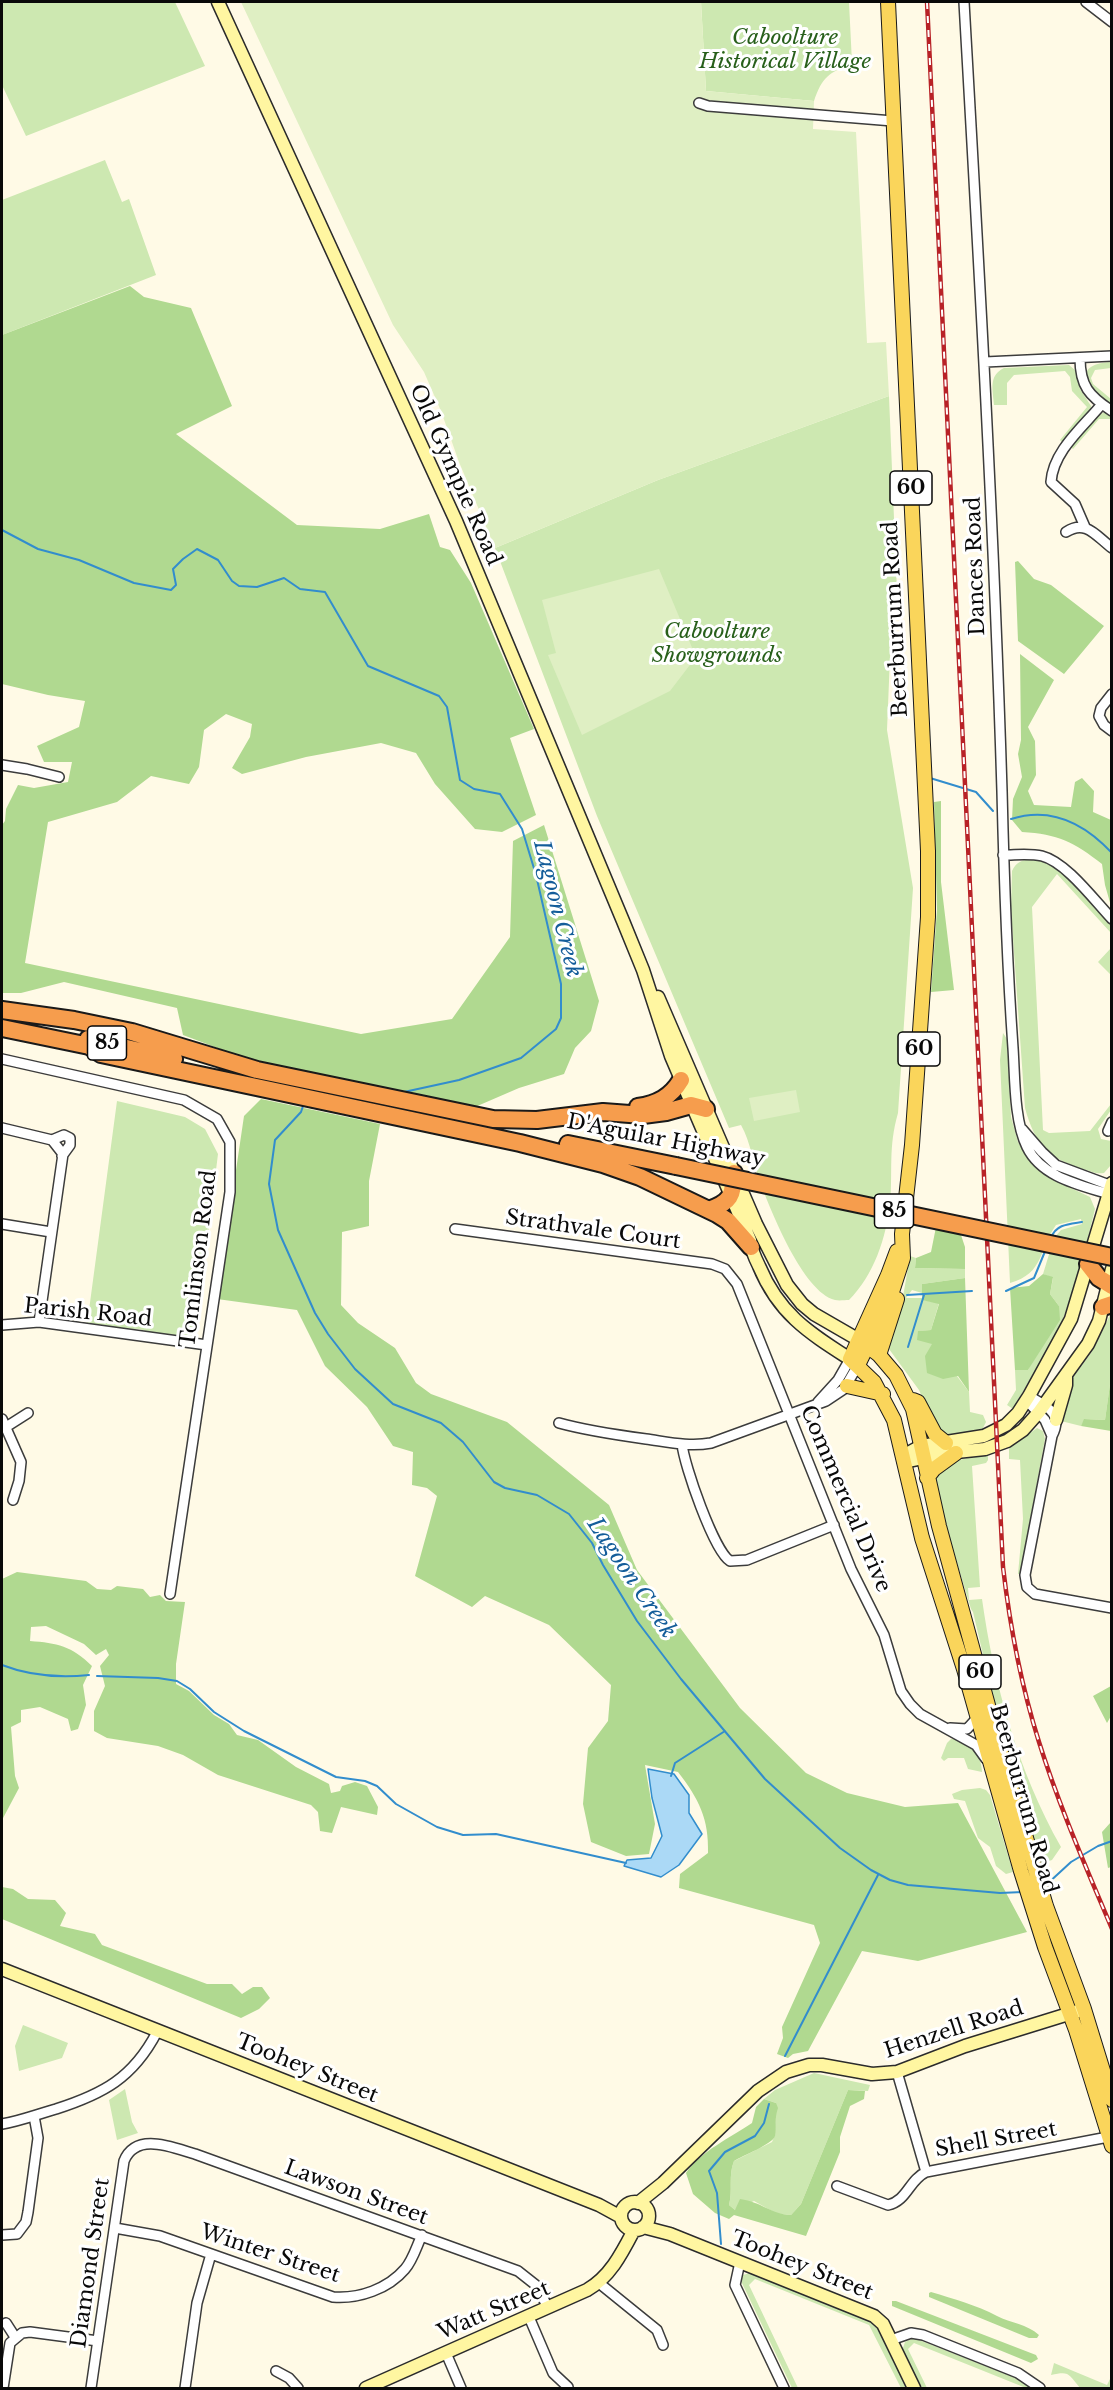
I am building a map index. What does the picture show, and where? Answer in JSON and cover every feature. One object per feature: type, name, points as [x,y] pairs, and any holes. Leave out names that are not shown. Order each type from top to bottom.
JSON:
[{"type":"highway","points":[[2,1011],[74,1020],[132,1032],[238,1065],[282,1084],[465,1123],[522,1120],[595,1112],[654,1114],[698,1107]]},
{"type":"highway","name":"85","points":[[2,1020],[117,1045],[212,1070]]},
{"type":"highway","name":"85","points":[[2,1028],[282,1084]]},
{"type":"highway","points":[[89,1046],[101,1054],[282,1084],[465,1123],[621,1169],[729,1221],[751,1247]]},
{"type":"highway","points":[[626,1113],[634,1108],[651,1105],[666,1098],[681,1080]]},
{"type":"highway","name":"D'Aguilar Highway","points":[[465,1123],[1112,1257]]},
{"type":"highway","points":[[709,1210],[726,1202],[731,1196],[734,1173]]},
{"type":"highway","points":[[1088,1264],[1099,1278],[1110,1280]]},
{"type":"main road","name":"Old Gympie Road","points":[[218,2],[456,521],[643,970],[661,1030],[681,1080],[734,1173],[775,1263],[794,1296],[821,1320],[863,1343]]},
{"type":"main road","name":"Beerburrum Road","points":[[888,2],[924,778],[928,917],[912,1145],[902,1234],[903,1258],[896,1282],[854,1362],[883,1394],[894,1420],[922,1538],[964,1669],[990,1765],[1028,1869],[1110,2142]]},
{"type":"main road","name":"Old Gympie Road","points":[[643,970],[649,977],[767,1286],[782,1308],[801,1326],[854,1362]]},
{"type":"main road","points":[[927,1478],[951,1448],[1006,1425],[1028,1398],[1067,1328],[1111,1188]]},
{"type":"main road","name":"Beerburrum Road","points":[[863,1343],[902,1234]]},
{"type":"main road","points":[[904,1459],[922,1452],[951,1448],[985,1449],[1008,1441],[1023,1430],[1042,1408],[1088,1344],[1107,1306],[1110,1280]]},
{"type":"main road","name":"60","points":[[879,1355],[899,1292],[896,1282]]},
{"type":"main road","name":"Beerburrum Road","points":[[863,1343],[879,1355],[896,1375],[909,1398],[927,1478],[1000,1749],[1028,1869]]},
{"type":"main road","points":[[1056,1420],[1066,1385],[1066,1375]]},
{"type":"main road","points":[[847,1386],[883,1394]]},
{"type":"main road","points":[[909,1398],[918,1402],[935,1434],[951,1448]]},
{"type":"main road","name":"Beerburrum Road","points":[[1040,1908],[1084,2009],[1112,2100]]},
{"type":"main road","name":"Toohey Street","points":[[2,1969],[141,2023],[157,2032],[175,2037],[599,2205],[635,2217],[670,2234],[874,2316],[883,2324],[914,2388]]},
{"type":"main road","name":"Henzell Road","points":[[635,2217],[663,2183],[758,2091],[786,2072],[809,2065],[822,2065],[872,2074],[897,2072],[965,2046],[1084,2009]]},
{"type":"main road","name":"Watt Street","points":[[366,2388],[576,2296],[599,2283],[610,2270],[635,2217]]},
{"type":"street","name":"Dances Road","points":[[964,2],[985,362],[996,608],[1008,981],[1017,1104],[1022,1128],[1056,1165],[1111,1188]]},
{"type":"street","points":[[1086,2],[1112,22]]},
{"type":"street","points":[[699,103],[708,106],[893,121]]},
{"type":"street","points":[[985,362],[1112,356]]},
{"type":"street","points":[[1080,358],[1083,384],[1088,392],[1112,411]]},
{"type":"street","points":[[1102,404],[1066,445],[1052,473],[1051,482],[1075,504],[1085,527],[1112,548]]},
{"type":"street","points":[[1066,532],[1075,527],[1085,527]]},
{"type":"street","points":[[1112,694],[1101,708],[1099,716],[1104,725],[1112,731]]},
{"type":"street","points":[[2,765],[59,777]]},
{"type":"street","points":[[1004,855],[1035,855],[1051,859],[1065,870],[1112,919]]},
{"type":"street","name":"Tomlinson Road","points":[[2,1059],[184,1101],[217,1119],[230,1142],[230,1192],[170,1594]]},
{"type":"street","points":[[2,1128],[52,1140],[64,1135],[70,1138],[70,1145],[62,1156],[39,1322]]},
{"type":"street","points":[[52,1140],[62,1156]]},
{"type":"street","points":[[2,1224],[51,1232]]},
{"type":"street","name":"Strathvale Court","points":[[455,1229],[712,1264],[725,1269]]},
{"type":"street","name":"Commercial Drive","points":[[725,1269],[737,1284],[857,1581],[884,1635],[901,1691],[920,1714],[976,1745],[990,1765]]},
{"type":"street","name":"Parish Road","points":[[2,1325],[16,1322],[39,1322],[207,1345]]},
{"type":"street","points":[[559,1423],[590,1431],[702,1445],[722,1440],[833,1397],[847,1386],[854,1362]]},
{"type":"street","points":[[818,1402],[854,1362]]},
{"type":"street","points":[[1028,1398],[1042,1408],[1050,1409],[1056,1420],[1056,1429],[1052,1436],[1025,1575],[1027,1587],[1035,1594],[1112,1608]]},
{"type":"street","points":[[1042,1408],[1052,1436]]},
{"type":"street","points":[[13,1500],[21,1462],[4,1423],[28,1413]]},
{"type":"street","points":[[682,1444],[686,1467],[716,1542],[724,1556],[730,1561],[747,1560],[834,1525]]},
{"type":"street","points":[[947,1728],[964,1730],[977,1718]]},
{"type":"street","points":[[2,2124],[90,2097],[114,2085],[134,2066],[157,2032]]},
{"type":"street","points":[[897,2072],[926,2172]]},
{"type":"street","points":[[2,2235],[17,2234],[26,2222],[38,2138],[34,2116]]},
{"type":"street","name":"Shell Street","points":[[837,2186],[888,2205],[902,2199],[913,2181],[926,2172],[1110,2142]]},
{"type":"street","name":"Lawson Street","points":[[133,2146],[144,2144],[169,2146],[195,2154],[518,2271],[537,2286],[548,2308]]},
{"type":"street","name":"Diamond Street","points":[[91,2388],[124,2161],[133,2146]]},
{"type":"street","name":"Winter Street","points":[[115,2228],[160,2236],[333,2297],[348,2298],[372,2291],[397,2277],[407,2267],[422,2235]]},
{"type":"street","points":[[185,2388],[197,2303],[211,2254]]},
{"type":"street","points":[[740,2262],[735,2285],[784,2388]]},
{"type":"street","points":[[599,2283],[657,2330],[663,2345]]},
{"type":"street","points":[[529,2317],[553,2373],[568,2387]]},
{"type":"street","points":[[6,2323],[15,2337]]},
{"type":"street","points":[[3,2388],[10,2343],[22,2332],[98,2341]]},
{"type":"street","points":[[891,2340],[907,2333],[916,2333],[1018,2373],[1040,2388]]},
{"type":"street","points":[[446,2353],[461,2388]]},
{"type":"street","points":[[276,2371],[289,2378],[298,2388]]},
{"type":"green space","points":[[2,2],[175,2],[205,66],[26,136],[2,85]]},
{"type":"green space","points":[[241,2],[701,2],[706,91],[814,101],[813,129],[856,132],[867,343],[886,342],[889,396],[658,480],[495,548],[424,372],[393,325]]},
{"type":"green space","name":"Caboolture Historical Village","points":[[701,2],[849,2],[852,63],[837,70],[823,81],[814,101],[706,91]]},
{"type":"green space","points":[[105,160],[122,202],[129,199],[156,275],[2,335],[2,200]]},
{"type":"green space","points":[[130,286],[144,297],[191,308],[232,406],[176,434],[297,525],[380,529],[429,514],[440,547],[450,550],[471,583],[534,729],[510,738],[536,815],[502,832],[475,829],[435,784],[416,753],[381,743],[306,757],[242,774],[232,768],[250,737],[252,724],[226,714],[204,730],[199,767],[189,784],[151,776],[117,802],[48,822],[25,963],[361,1034],[452,1019],[510,937],[513,841],[544,825],[599,1001],[591,1031],[575,1048],[564,1074],[519,1088],[475,1107],[268,1067],[183,1035],[177,1008],[64,982],[21,993],[2,993],[2,825],[5,821],[6,809],[18,785],[34,788],[68,782],[72,762],[44,762],[37,746],[79,727],[85,701],[2,684],[2,335]]},
{"type":"green space","points":[[1111,362],[1111,368],[1095,370],[1091,378],[1093,384],[1111,399],[1111,405],[1090,385],[1087,373],[1090,368],[1098,364]]},
{"type":"green space","points":[[1069,365],[1076,371],[1080,389],[1091,406],[1091,410],[1063,443],[1060,440],[1087,407],[1072,391],[1070,377],[1065,371],[1014,375],[1007,383],[1007,405],[994,405],[994,379],[1004,368]]},
{"type":"green space","name":"Caboolture Showgrounds","points":[[889,396],[897,592],[890,657],[887,730],[913,888],[898,1113],[892,1148],[888,1217],[882,1243],[872,1268],[858,1290],[849,1300],[835,1300],[823,1294],[800,1267],[772,1212],[741,1125],[729,1128],[597,816],[495,548],[658,480]]},
{"type":"green space","points":[[1105,412],[1111,414],[1111,419],[1099,419],[1073,449],[1070,446],[1097,416]]},
{"type":"green space","points":[[1018,561],[1034,579],[1051,585],[1104,626],[1064,674],[1018,641],[1015,562]]},
{"type":"green space","points":[[659,569],[696,657],[670,691],[582,735],[548,655],[556,653],[542,600]]},
{"type":"green space","points":[[1020,654],[1054,680],[1028,727],[1035,741],[1036,775],[1028,791],[1034,805],[1071,807],[1075,782],[1082,778],[1094,791],[1093,812],[1111,820],[1111,906],[1102,864],[1065,840],[1022,832],[1012,820],[1013,799],[1022,777],[1018,754],[1021,740]]},
{"type":"green space","points":[[941,801],[941,882],[954,990],[931,992],[937,910],[934,802]]},
{"type":"green space","points":[[1032,859],[1056,868],[1067,876],[1086,894],[1111,924],[1111,933],[1057,874],[1032,907],[1043,1130],[1049,1133],[1090,1131],[1111,1104],[1111,1110],[1098,1129],[1101,1139],[1111,1141],[1111,1165],[1104,1173],[1095,1173],[1073,1166],[1045,1149],[1034,1132],[1025,1108],[1011,910],[1012,871],[1020,862]]},
{"type":"green space","points":[[1111,948],[1111,975],[1098,962]]},
{"type":"green space","points":[[1003,1033],[1007,1039],[1011,1117],[1018,1142],[1039,1169],[1054,1180],[1090,1197],[1095,1209],[1079,1274],[1060,1327],[1013,1409],[1007,1405],[1016,1390],[1015,1370],[1028,1370],[1059,1306],[1050,1294],[1053,1278],[1043,1274],[1054,1238],[1061,1230],[1082,1224],[1081,1219],[1056,1225],[1035,1267],[1021,1279],[1010,1283],[1000,1060]]},
{"type":"green space","points":[[796,1090],[800,1112],[754,1121],[749,1098]]},
{"type":"green space","points":[[261,1099],[380,1124],[369,1181],[369,1226],[342,1232],[341,1305],[358,1323],[395,1348],[416,1383],[431,1394],[507,1422],[609,1505],[637,1570],[740,1708],[806,1773],[847,1793],[905,1807],[958,1803],[1027,1932],[918,1961],[862,1951],[808,2051],[793,2054],[788,2058],[777,2054],[783,2038],[782,2027],[820,1943],[814,1925],[679,1888],[680,1874],[708,1853],[708,1841],[701,1810],[692,1791],[678,1772],[645,1765],[655,1824],[649,1854],[626,1856],[591,1842],[583,1804],[588,1748],[608,1721],[611,1685],[549,1625],[485,1596],[472,1607],[415,1576],[437,1496],[427,1488],[412,1485],[413,1452],[393,1446],[367,1407],[325,1366],[297,1310],[217,1299],[244,1116]]},
{"type":"green space","points":[[117,1101],[185,1117],[205,1129],[218,1154],[195,1339],[158,1335],[139,1329],[87,1325]]},
{"type":"green space","points":[[936,1227],[961,1235],[965,1247],[965,1269],[915,1268],[916,1258],[931,1252]]},
{"type":"green space","points":[[910,1256],[916,1258],[915,1268],[965,1269],[965,1278],[922,1284],[922,1293],[912,1290],[906,1298],[922,1298],[939,1303],[931,1330],[919,1331],[932,1343],[969,1392],[970,1412],[983,1415],[986,1422],[982,1430],[951,1435],[943,1434],[932,1420],[919,1390],[889,1349],[904,1291]]},
{"type":"green space","points":[[1043,1274],[1053,1277],[1050,1294],[1059,1306],[1060,1320],[1028,1370],[1015,1370],[1010,1288],[1029,1286]]},
{"type":"green space","points":[[965,1278],[969,1392],[958,1376],[943,1379],[927,1373],[925,1356],[932,1344],[917,1340],[918,1331],[931,1330],[939,1304],[922,1300],[922,1284]]},
{"type":"green space","points":[[1111,1313],[1111,1377],[1105,1420],[1085,1419],[1081,1426],[1061,1421],[1068,1389],[1074,1376],[1091,1353]]},
{"type":"green space","points":[[1111,1377],[1111,1431],[1081,1426],[1084,1419],[1105,1420]]},
{"type":"green space","points":[[1037,1428],[1043,1431],[1045,1439],[1020,1574],[1018,1574],[1023,1519],[1020,1460],[1009,1459],[1009,1448]]},
{"type":"green space","points":[[984,1455],[988,1456],[986,1463],[972,1466],[980,1587],[968,1588],[969,1600],[982,1599],[993,1663],[1010,1727],[1032,1788],[1061,1847],[1052,1860],[1040,1864],[993,1697],[973,1612],[971,1609],[946,1527],[935,1478],[950,1464]]},
{"type":"green space","points":[[17,1572],[86,1581],[97,1589],[111,1590],[117,1586],[143,1589],[150,1597],[160,1595],[166,1601],[185,1602],[176,1664],[176,1684],[189,1691],[214,1715],[229,1724],[237,1735],[258,1740],[296,1767],[329,1784],[331,1793],[340,1791],[342,1786],[355,1782],[367,1786],[378,1807],[377,1815],[341,1807],[332,1833],[320,1831],[318,1812],[311,1805],[218,1775],[183,1755],[158,1746],[107,1738],[94,1731],[94,1711],[105,1686],[100,1666],[109,1655],[106,1649],[96,1655],[84,1644],[46,1626],[31,1627],[30,1641],[64,1647],[78,1654],[92,1666],[83,1685],[86,1705],[78,1729],[71,1731],[68,1719],[40,1707],[21,1710],[21,1722],[11,1727],[15,1776],[19,1788],[2,1820],[2,1579]]},
{"type":"green space","points":[[1111,1686],[1111,1716],[1107,1723],[1093,1696]]},
{"type":"green space","points":[[951,1739],[963,1741],[973,1749],[980,1760],[982,1772],[968,1769],[964,1758],[948,1758],[944,1761],[941,1758]]},
{"type":"green space","points":[[980,1788],[986,1790],[990,1795],[1013,1872],[1006,1874],[996,1866],[990,1847],[978,1838],[965,1801],[954,1799],[952,1794],[962,1790]]},
{"type":"green space","points":[[1111,1822],[1111,1867],[1108,1868],[1102,1832]]},
{"type":"green space","points":[[2,1887],[13,1889],[28,1899],[55,1900],[66,1913],[60,1926],[95,1934],[102,1945],[207,1984],[232,1984],[242,1994],[253,1987],[262,1987],[270,1998],[259,2009],[241,2018],[2,1919]]},
{"type":"green space","points":[[23,2025],[68,2043],[62,2058],[19,2071],[15,2046]]},
{"type":"green space","points":[[814,2073],[870,2085],[868,2091],[848,2090],[801,2204],[791,2215],[777,2214],[754,2201],[735,2210],[729,2205],[734,2161],[772,2142],[775,2135],[776,2103],[764,2099],[775,2090]]},
{"type":"green space","points":[[125,2089],[132,2122],[138,2133],[117,2140],[109,2100]]},
{"type":"green space","points":[[848,2090],[865,2091],[864,2099],[850,2106],[840,2137],[840,2152],[806,2236],[734,2215],[729,2219],[715,2213],[693,2194],[686,2173],[708,2151],[752,2123],[756,2107],[764,2099],[776,2103],[778,2108],[775,2136],[763,2146],[734,2161],[729,2205],[735,2210],[740,2199],[791,2215],[801,2204]]},
{"type":"green space","points":[[750,2273],[872,2322],[880,2330],[907,2388],[901,2388],[869,2325],[755,2279],[749,2285],[798,2388],[792,2388],[741,2281],[743,2275]]},
{"type":"green space","points":[[931,2292],[965,2302],[1029,2328],[1039,2335],[1037,2338],[1029,2338],[929,2297]]},
{"type":"green space","points":[[892,2301],[1036,2355],[1038,2359],[1031,2363],[892,2306]]},
{"type":"green space","points":[[914,2338],[1021,2380],[1032,2388],[1026,2388],[914,2343],[908,2349],[927,2388],[922,2388],[902,2351],[905,2342]]},
{"type":"green space","points":[[1054,2363],[1107,2385],[1111,2377],[1111,2388],[1080,2388],[1068,2375],[1062,2373],[1051,2375]]},
{"type":"water","points":[[648,1769],[674,1774],[689,1795],[689,1813],[702,1834],[679,1865],[661,1877],[624,1866],[627,1860],[651,1858],[662,1836],[652,1798]]},
{"type":"waterway","name":"Lagoon Creek","points":[[2,530],[38,549],[79,560],[134,583],[171,590],[176,585],[173,569],[197,549],[218,560],[232,581],[239,586],[257,587],[284,578],[300,589],[325,592],[368,666],[439,696],[447,707],[460,780],[474,789],[500,794],[522,829],[536,875],[561,984],[561,1018],[556,1029],[521,1058],[459,1080],[404,1092]]},
{"type":"waterway","points":[[930,778],[976,792],[993,811]]},
{"type":"waterway","points":[[1011,819],[1026,815],[1040,815],[1066,820],[1090,833],[1112,853]]},
{"type":"waterway","name":"Lagoon Creek","points":[[304,1103],[301,1112],[275,1140],[269,1184],[278,1230],[315,1313],[355,1369],[393,1404],[441,1423],[463,1442],[494,1482],[505,1488],[537,1495],[569,1514],[592,1543],[637,1621],[681,1679],[765,1779],[840,1848],[871,1870],[890,1880],[908,1885],[1000,1893],[1023,1892]]},
{"type":"waterway","points":[[1051,1238],[1060,1227],[1082,1222]]},
{"type":"waterway","points":[[1006,1291],[1034,1278],[1046,1249]]},
{"type":"waterway","points":[[907,1295],[972,1291]]},
{"type":"waterway","points":[[908,1347],[924,1295]]},
{"type":"waterway","points":[[2,1665],[23,1672],[45,1675],[89,1675]]},
{"type":"waterway","points":[[97,1676],[158,1678],[177,1681],[190,1689],[214,1712],[244,1731],[336,1777],[365,1781],[377,1786],[396,1804],[437,1827],[463,1835],[496,1834],[626,1863]]},
{"type":"waterway","points":[[671,1776],[675,1763],[725,1731]]},
{"type":"waterway","name":"Lagoon Creek","points":[[1046,1885],[1071,1862],[1098,1846],[1112,1841]]},
{"type":"waterway","points":[[785,2056],[878,1875]]},
{"type":"waterway","points":[[721,2244],[717,2193],[709,2171],[725,2152],[755,2136],[764,2123],[769,2104]]},
{"type":"railway","points":[[927,2],[1003,1567],[1017,1656],[1039,1742],[1064,1813],[1112,1929]]}]
